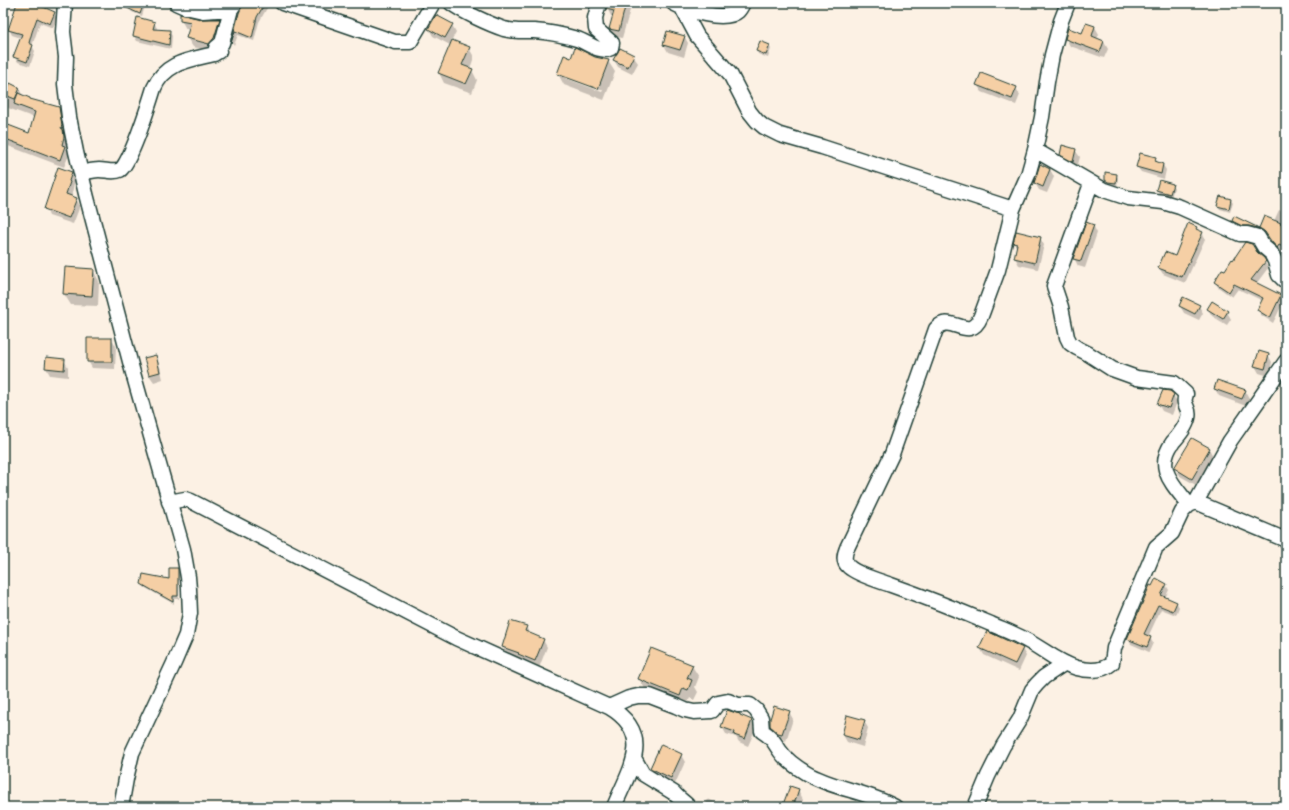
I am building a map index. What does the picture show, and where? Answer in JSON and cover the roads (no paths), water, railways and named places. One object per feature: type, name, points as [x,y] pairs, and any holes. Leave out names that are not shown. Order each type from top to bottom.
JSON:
[{"type":"street","points":[[65,3],[63,32],[66,57],[65,84],[67,99],[87,172],[133,373],[175,501],[188,577],[190,602],[188,624],[182,645],[132,753],[121,807]]},
{"type":"street","points":[[87,172],[101,170],[115,171],[123,168],[132,150],[159,78],[183,61],[214,54],[219,51],[216,48],[222,43],[233,6],[204,11],[185,7],[176,3]]},
{"type":"street","points":[[282,3],[395,42],[404,43],[410,42],[433,3]]},
{"type":"street","points":[[451,3],[458,8],[501,28],[511,31],[535,31],[556,34],[578,39],[607,50],[611,48],[612,43],[596,29],[594,18],[599,3]]},
{"type":"street","points":[[677,6],[715,16],[723,16],[733,14],[738,11],[743,3]]},
{"type":"street","points":[[1068,3],[1061,22],[1051,62],[1035,150],[1028,175],[1013,209],[998,270],[979,322],[975,327],[971,328],[961,328],[945,323],[936,329],[892,454],[847,548],[844,555],[845,562],[852,569],[950,607],[1024,639],[1076,668],[1085,670],[1099,670],[1106,668],[1112,663],[1114,648],[1156,547],[1172,533],[1182,512],[1193,503],[1230,441],[1286,361]]},
{"type":"street","points":[[677,6],[697,36],[730,74],[749,111],[764,127],[780,135],[822,146],[1013,209]]},
{"type":"street","points":[[1035,150],[1091,184],[1113,194],[1128,198],[1164,202],[1180,207],[1240,234],[1258,237],[1264,247],[1271,253],[1279,274],[1286,282]]},
{"type":"street","points":[[1091,184],[1054,286],[1061,307],[1067,337],[1070,343],[1112,369],[1137,378],[1174,383],[1186,394],[1184,402],[1188,409],[1188,418],[1185,426],[1170,447],[1166,456],[1166,475],[1193,503],[1286,540]]},
{"type":"street","points":[[175,501],[191,501],[456,638],[609,707],[625,718],[630,726],[636,743],[634,758],[614,807]]},
{"type":"street","points":[[975,807],[1003,746],[1020,719],[1032,690],[1044,677],[1065,663]]},
{"type":"street","points":[[609,707],[629,698],[638,696],[650,696],[694,712],[712,711],[718,703],[728,701],[738,705],[750,705],[762,718],[762,731],[770,736],[781,752],[799,769],[822,780],[877,799],[895,807]]},
{"type":"street","points":[[634,758],[643,774],[674,793],[687,805],[686,807]]}]
